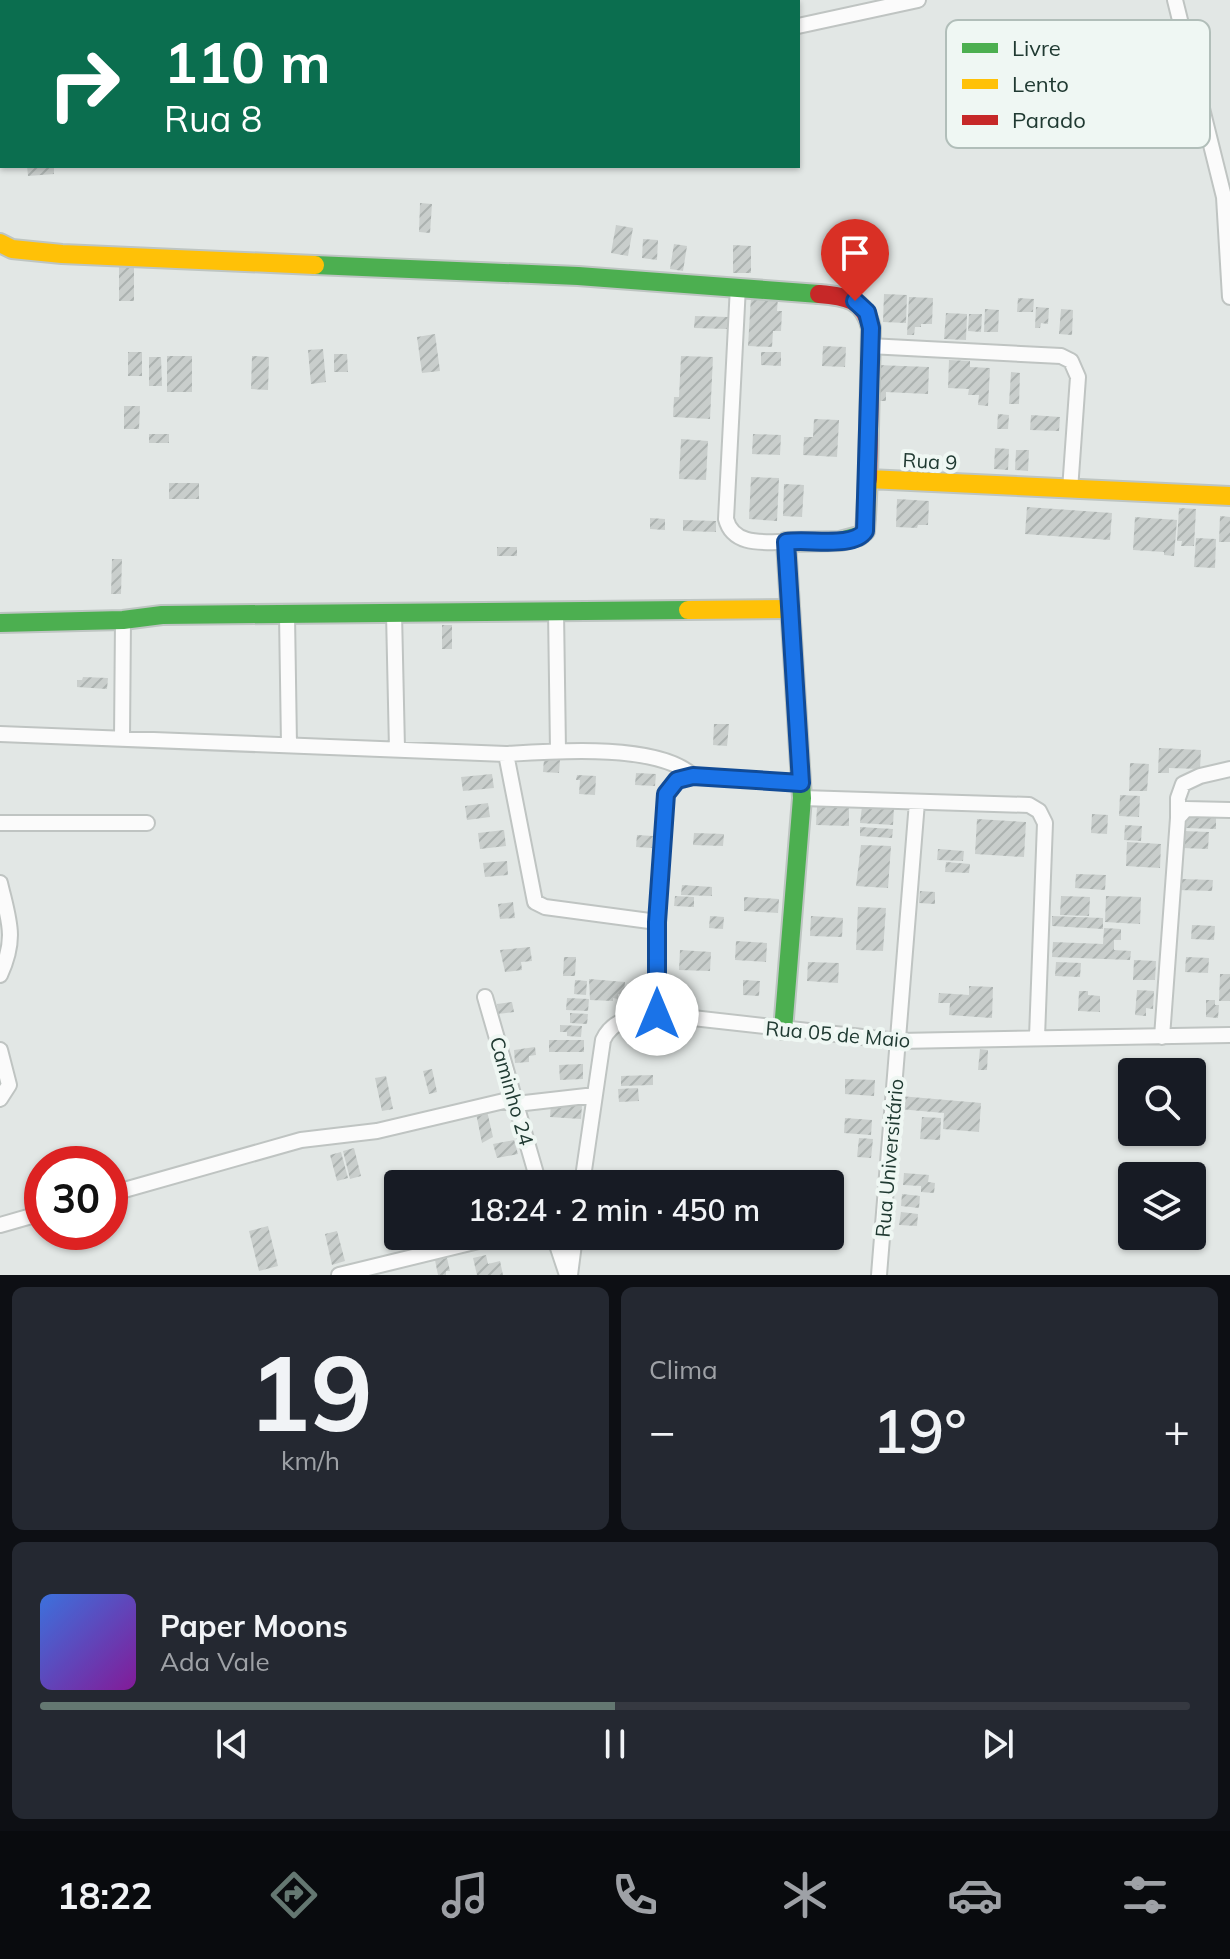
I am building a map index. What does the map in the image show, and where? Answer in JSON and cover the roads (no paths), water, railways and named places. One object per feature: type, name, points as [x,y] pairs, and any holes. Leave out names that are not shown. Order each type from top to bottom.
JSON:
[{"type":"street","points":[[800,26],[918,0]]},
{"type":"street","points":[[1175,0],[1180,20]]},
{"type":"street","points":[[1210,141],[1224,197],[1230,297]]},
{"type":"street","points":[[0,243],[12,249],[138,259],[418,269],[738,286],[845,296],[855,301],[869,318],[865,531],[852,542],[740,539],[726,519],[738,286]]},
{"type":"street","points":[[869,346],[1061,356],[1071,361],[1078,377],[1070,490]]},
{"type":"street","name":"Rua 9","points":[[868,479],[1230,496]]},
{"type":"street","points":[[783,1030],[802,790],[786,542]]},
{"type":"street","points":[[0,623],[123,620],[162,615],[789,609]]},
{"type":"street","points":[[556,611],[558,751]]},
{"type":"street","points":[[394,613],[397,749]]},
{"type":"street","points":[[287,615],[289,745]]},
{"type":"street","points":[[122,738],[123,620]]},
{"type":"street","points":[[0,734],[506,754],[558,751],[645,755],[684,768],[693,776]]},
{"type":"street","points":[[506,754],[535,902],[545,907],[657,922]]},
{"type":"street","points":[[657,1014],[657,922],[667,761]]},
{"type":"street","points":[[1162,1037],[1178,798],[1183,784],[1200,776],[1230,769]]},
{"type":"street","points":[[666,794],[677,780],[693,776],[917,802],[1029,805],[1042,815],[1045,823],[1037,1037]]},
{"type":"street","name":"Rua Universitário","points":[[879,1275],[917,802]]},
{"type":"street","points":[[1178,818],[1186,809],[1230,810]]},
{"type":"street","points":[[0,823],[147,823]]},
{"type":"street","points":[[0,883],[11,941],[10,953],[0,975]]},
{"type":"street","name":"Caminho 24","points":[[485,997],[535,1170]]},
{"type":"street","name":"Rua 05 de Maio","points":[[584,1170],[603,1040],[607,1032],[623,1020],[657,1014],[898,1041],[1230,1035]]},
{"type":"street","points":[[0,1050],[9,1085],[0,1099]]},
{"type":"street","points":[[128,1189],[301,1140],[377,1131],[504,1101],[516,1104],[595,1095]]},
{"type":"street","points":[[0,1225],[24,1218]]},
{"type":"street","points":[[339,1275],[442,1250]]},
{"type":"street","points":[[559,1250],[568,1275]]},
{"type":"street","points":[[568,1275],[572,1250]]}]
